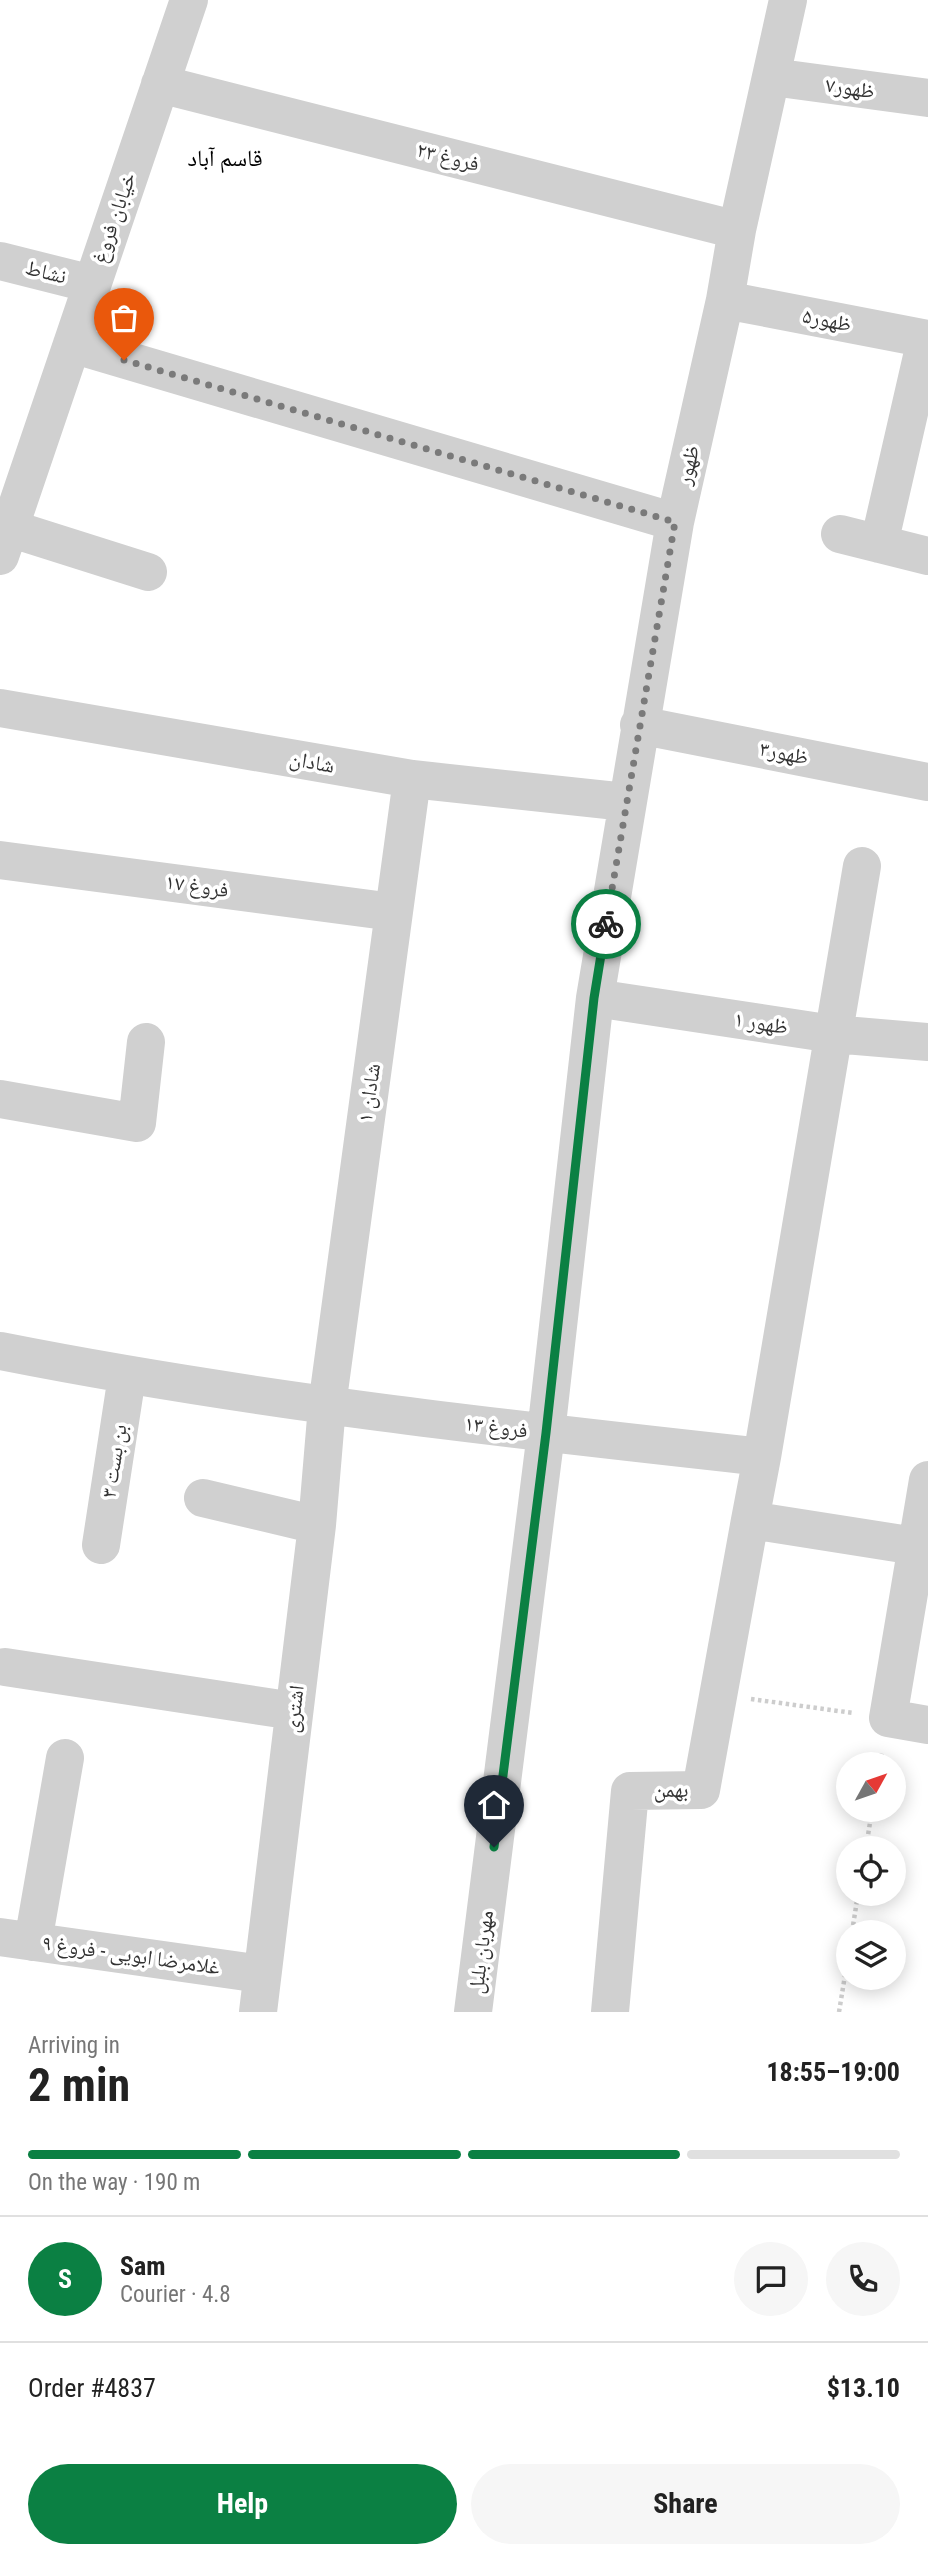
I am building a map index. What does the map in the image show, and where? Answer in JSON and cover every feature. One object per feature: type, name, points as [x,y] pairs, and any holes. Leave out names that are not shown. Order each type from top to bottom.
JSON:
[{"type":"street","name":"خیابان فروغ","points":[[5,542],[189,0]]},
{"type":"street","name":"ظهور","points":[[546,1433],[594,998],[639,725],[675,522],[788,0]]},
{"type":"street","name":"ظهور۷","points":[[772,77],[928,98]]},
{"type":"street","name":"فروغ ۲۳","points":[[160,84],[737,230]]},
{"type":"street","name":"نشاط","points":[[0,261],[92,284]]},
{"type":"street","name":"ظهور۵","points":[[725,300],[927,339]]},
{"type":"street","points":[[879,544],[927,339]]},
{"type":"street","points":[[72,344],[675,522]]},
{"type":"street","points":[[841,534],[928,556]]},
{"type":"street","points":[[5,542],[148,572]]},
{"type":"street","name":"شادان","points":[[0,708],[412,779],[626,802]]},
{"type":"street","name":"ظهور۳","points":[[639,725],[928,782]]},
{"type":"street","name":"شادان ۱","points":[[327,1406],[412,779]]},
{"type":"street","name":"فروغ ۱۷","points":[[0,860],[393,912]]},
{"type":"street","points":[[862,866],[750,1520],[923,1547]]},
{"type":"street","name":"ظهور ۱","points":[[594,998],[833,1034],[928,1042]]},
{"type":"street","points":[[0,1099],[137,1123],[146,1042]]},
{"type":"street","name":"فروغ ۱۳","points":[[0,1351],[127,1376],[327,1406],[762,1457]]},
{"type":"street","name":"بن بست ۳","points":[[101,1545],[127,1376]]},
{"type":"street","name":"اشتری","points":[[258,2012],[317,1525],[327,1406]]},
{"type":"street","name":"مهربان بلبل","points":[[473,2012],[546,1433]]},
{"type":"street","points":[[928,1480],[923,1547],[888,1718],[928,1725]]},
{"type":"street","points":[[203,1498],[317,1525]]},
{"type":"street","name":"بهمن","points":[[610,2012],[630,1791],[701,1790],[750,1520]]},
{"type":"street","points":[[5,1667],[294,1711]]},
{"type":"street","points":[[16,1939],[65,1758]]},
{"type":"street","name":"غلامرضا ابویی - فروغ ۹","points":[[16,1939],[261,1974]]},
{"type":"path","points":[[718,1695],[888,1718]]},
{"type":"path","points":[[838,2012],[842,1990]]},
{"type":"way so far","points":[[124,360],[675,522],[606,924]]},
{"type":"district","name":"قاسم آباد","points":[[225,158]]},
{"type":"route","points":[[494,1847],[546,1433],[594,998],[606,924]]}]
